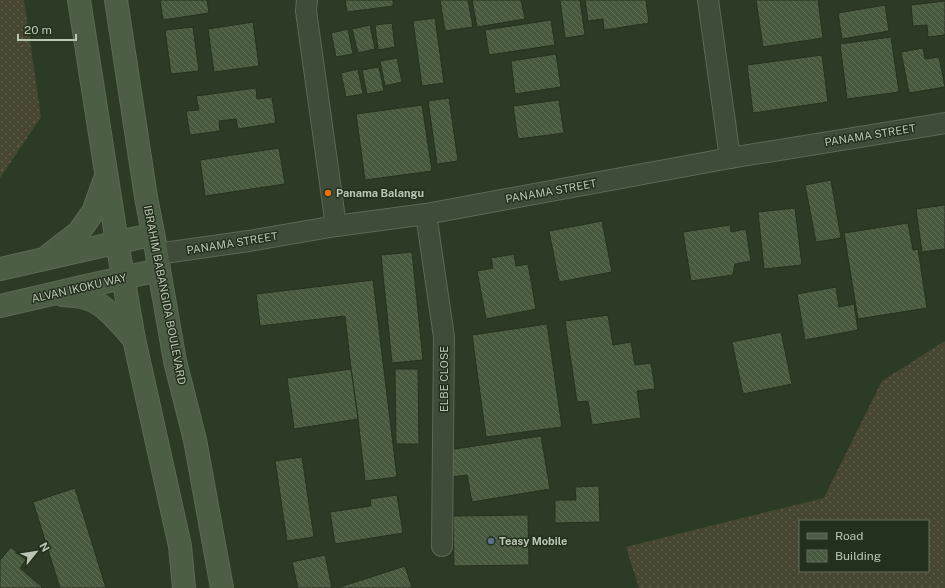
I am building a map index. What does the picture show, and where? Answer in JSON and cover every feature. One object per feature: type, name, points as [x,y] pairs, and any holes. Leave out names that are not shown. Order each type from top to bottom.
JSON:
[{"type":"street","points":[[79,0],[123,278],[134,339],[180,546],[184,588]]},
{"type":"street","name":"IBRAHIM BABANGIDA BOULEVARD","points":[[116,0],[146,196],[175,361],[195,440],[222,588]]},
{"type":"street","points":[[307,0],[306,11],[336,226]]},
{"type":"street","points":[[708,0],[730,158]]},
{"type":"street","name":"PANAMA STREET","points":[[156,253],[249,241],[336,226],[426,214],[730,158],[945,123]]},
{"type":"street","points":[[44,259],[79,232],[93,212],[106,176]]},
{"type":"street","name":"ELBE CLOSE","points":[[426,214],[444,337],[442,546]]},
{"type":"street","points":[[0,269],[117,242],[156,253]]},
{"type":"street","name":"ALVAN IKOKU WAY","points":[[0,306],[123,278],[156,253]]},
{"type":"street","points":[[54,294],[91,300],[116,318],[134,339]]},
{"type":"shaded area","points":[[0,0],[24,0],[41,117],[0,178]]},
{"type":"shaded area","points":[[945,341],[945,588],[639,588],[626,547],[824,498],[882,381]]},
{"type":"building","points":[[160,0],[207,0],[209,13],[163,20]]},
{"type":"building","points":[[345,0],[393,0],[393,6],[347,12]]},
{"type":"building","points":[[440,0],[468,0],[473,27],[445,31]]},
{"type":"building","points":[[472,0],[521,0],[525,19],[477,27]]},
{"type":"building","points":[[560,0],[580,0],[585,35],[565,38]]},
{"type":"building","points":[[585,0],[646,0],[649,23],[604,30],[603,19],[588,21]]},
{"type":"building","points":[[756,0],[818,0],[823,38],[763,47]]},
{"type":"building","points":[[945,1],[945,35],[928,37],[927,25],[913,26],[911,5]]},
{"type":"building","points":[[885,5],[889,31],[842,39],[838,13]]},
{"type":"building","points":[[435,18],[444,83],[422,86],[413,21]]},
{"type":"building","points":[[551,20],[555,45],[489,55],[485,30]]},
{"type":"building","points":[[253,22],[259,66],[214,72],[208,29]]},
{"type":"building","points":[[392,23],[395,47],[378,50],[375,25]]},
{"type":"building","points":[[370,25],[375,49],[358,53],[352,29]]},
{"type":"building","points":[[193,27],[199,71],[171,74],[165,30]]},
{"type":"building","points":[[348,29],[353,54],[336,57],[331,33]]},
{"type":"building","points":[[891,37],[899,92],[847,99],[840,44]]},
{"type":"building","points":[[923,48],[925,59],[939,57],[945,87],[909,93],[901,52]]},
{"type":"building","points":[[556,54],[561,87],[515,94],[511,61]]},
{"type":"building","points":[[822,55],[828,102],[753,113],[747,65]]},
{"type":"building","points":[[397,58],[402,82],[385,86],[380,61]]},
{"type":"building","points":[[379,67],[384,91],[367,94],[362,70]]},
{"type":"building","points":[[358,69],[363,94],[346,97],[341,73]]},
{"type":"building","points":[[256,88],[257,99],[272,97],[276,123],[238,129],[236,119],[219,121],[220,131],[190,135],[186,111],[199,110],[196,96]]},
{"type":"building","points":[[449,98],[458,161],[437,164],[428,101]]},
{"type":"building","points":[[559,100],[564,133],[518,139],[513,106]]},
{"type":"building","points":[[422,105],[432,171],[365,180],[356,114]]},
{"type":"building","points":[[279,148],[285,184],[205,196],[200,160]]},
{"type":"building","points":[[831,180],[841,238],[816,242],[805,185]]},
{"type":"building","points":[[945,205],[945,249],[922,252],[916,209]]},
{"type":"building","points":[[795,208],[802,265],[764,269],[758,212]]},
{"type":"building","points":[[602,221],[612,272],[559,282],[549,231]]},
{"type":"building","points":[[908,223],[913,250],[918,249],[927,308],[858,319],[844,233]]},
{"type":"building","points":[[730,225],[731,232],[746,229],[751,261],[735,264],[733,275],[691,281],[683,232]]},
{"type":"building","points":[[412,252],[423,360],[392,363],[381,255]]},
{"type":"building","points":[[514,254],[516,266],[528,264],[536,309],[486,319],[477,271],[493,268],[491,258]]},
{"type":"building","points":[[373,280],[397,477],[365,481],[345,316],[260,326],[256,294]]},
{"type":"building","points":[[836,287],[839,307],[854,304],[858,330],[805,340],[797,294]]},
{"type":"building","points":[[608,315],[613,345],[631,342],[635,365],[651,363],[655,389],[637,391],[641,418],[592,425],[588,401],[577,402],[565,321]]},
{"type":"building","points":[[547,324],[562,427],[486,437],[472,335]]},
{"type":"building","points":[[781,332],[792,384],[743,394],[732,342]]},
{"type":"building","points":[[351,369],[358,419],[294,429],[287,378]]},
{"type":"building","points":[[395,369],[418,369],[419,444],[396,444]]},
{"type":"building","points":[[541,436],[550,489],[472,502],[467,475],[452,477],[448,450]]},
{"type":"building","points":[[302,457],[314,537],[287,541],[275,461]]},
{"type":"building","points":[[599,486],[600,522],[555,523],[555,500],[576,500],[575,487]]},
{"type":"building","points":[[75,488],[106,588],[60,588],[33,502]]},
{"type":"building","points":[[397,495],[403,533],[335,544],[330,512],[371,506],[370,499]]},
{"type":"building","name":"Teasy Mobile","points":[[528,515],[529,565],[454,566],[453,516]]},
{"type":"building","points":[[11,547],[26,560],[20,568],[42,587],[41,588],[0,588],[0,560]]},
{"type":"building","points":[[325,555],[332,588],[298,588],[292,562]]},
{"type":"building","points":[[405,566],[412,588],[337,588]]},
{"type":"place","name":"Panama Balangu","points":[[328,193]]},
{"type":"place","name":"Teasy Mobile","points":[[491,541]]}]
